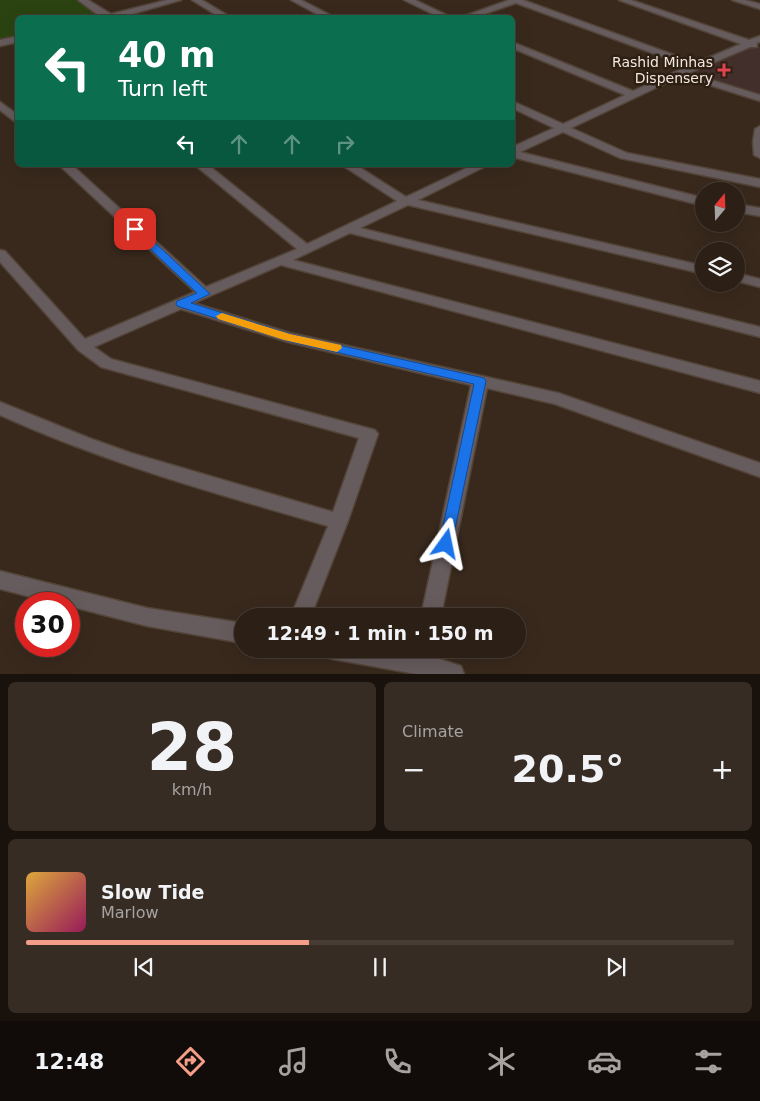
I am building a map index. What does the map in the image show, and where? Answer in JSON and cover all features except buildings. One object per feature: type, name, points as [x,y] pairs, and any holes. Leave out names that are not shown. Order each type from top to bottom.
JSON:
[{"type":"street","points":[[82,0],[106,15]]},
{"type":"street","points":[[117,15],[176,0]]},
{"type":"street","points":[[196,0],[223,15]]},
{"type":"street","points":[[295,0],[326,15]]},
{"type":"street","points":[[408,0],[442,15]]},
{"type":"street","points":[[471,15],[517,0],[696,66]]},
{"type":"street","points":[[623,0],[755,45]]},
{"type":"street","points":[[736,0],[760,8]]},
{"type":"street","points":[[515,151],[696,66],[755,45],[760,39]]},
{"type":"street","points":[[0,43],[15,40]]},
{"type":"street","points":[[515,45],[633,95]]},
{"type":"street","points":[[680,74],[760,98]]},
{"type":"street","points":[[0,105],[15,118]]},
{"type":"street","points":[[515,105],[624,156],[760,183]]},
{"type":"street","points":[[760,129],[760,155]]},
{"type":"street","points":[[515,153],[695,200]]},
{"type":"street","points":[[67,167],[204,294]]},
{"type":"street","points":[[203,167],[305,249]]},
{"type":"street","points":[[351,167],[405,201],[695,268]]},
{"type":"street","points":[[83,346],[305,249],[478,167]]},
{"type":"street","points":[[745,210],[760,212]]},
{"type":"street","points":[[348,229],[760,332]]},
{"type":"street","points":[[1,257],[83,346],[106,363],[369,434],[339,521],[304,608]]},
{"type":"street","points":[[280,260],[760,387]]},
{"type":"street","points":[[745,280],[760,283]]},
{"type":"street","points":[[181,304],[288,337],[558,398],[760,470]]},
{"type":"street","points":[[433,608],[480,381]]},
{"type":"street","points":[[0,408],[48,431],[126,460],[339,521]]},
{"type":"street","points":[[0,580],[147,617],[234,632]]},
{"type":"street","points":[[426,658],[453,674]]},
{"type":"shaded area","name":"Rashid Minhas Dispensery","points":[[750,44],[760,47],[760,98],[680,73]]},
{"type":"green space","points":[[0,0],[81,0],[99,15],[15,15],[15,39],[0,43]]},
{"type":"slow traffic","points":[[222,316],[288,337],[337,348]]},
{"type":"place","name":"Rashid Minhas Dispensery","points":[[724,70]]},
{"type":"route","points":[[135,229],[204,294],[181,304],[288,337],[480,381],[446,544]]}]
